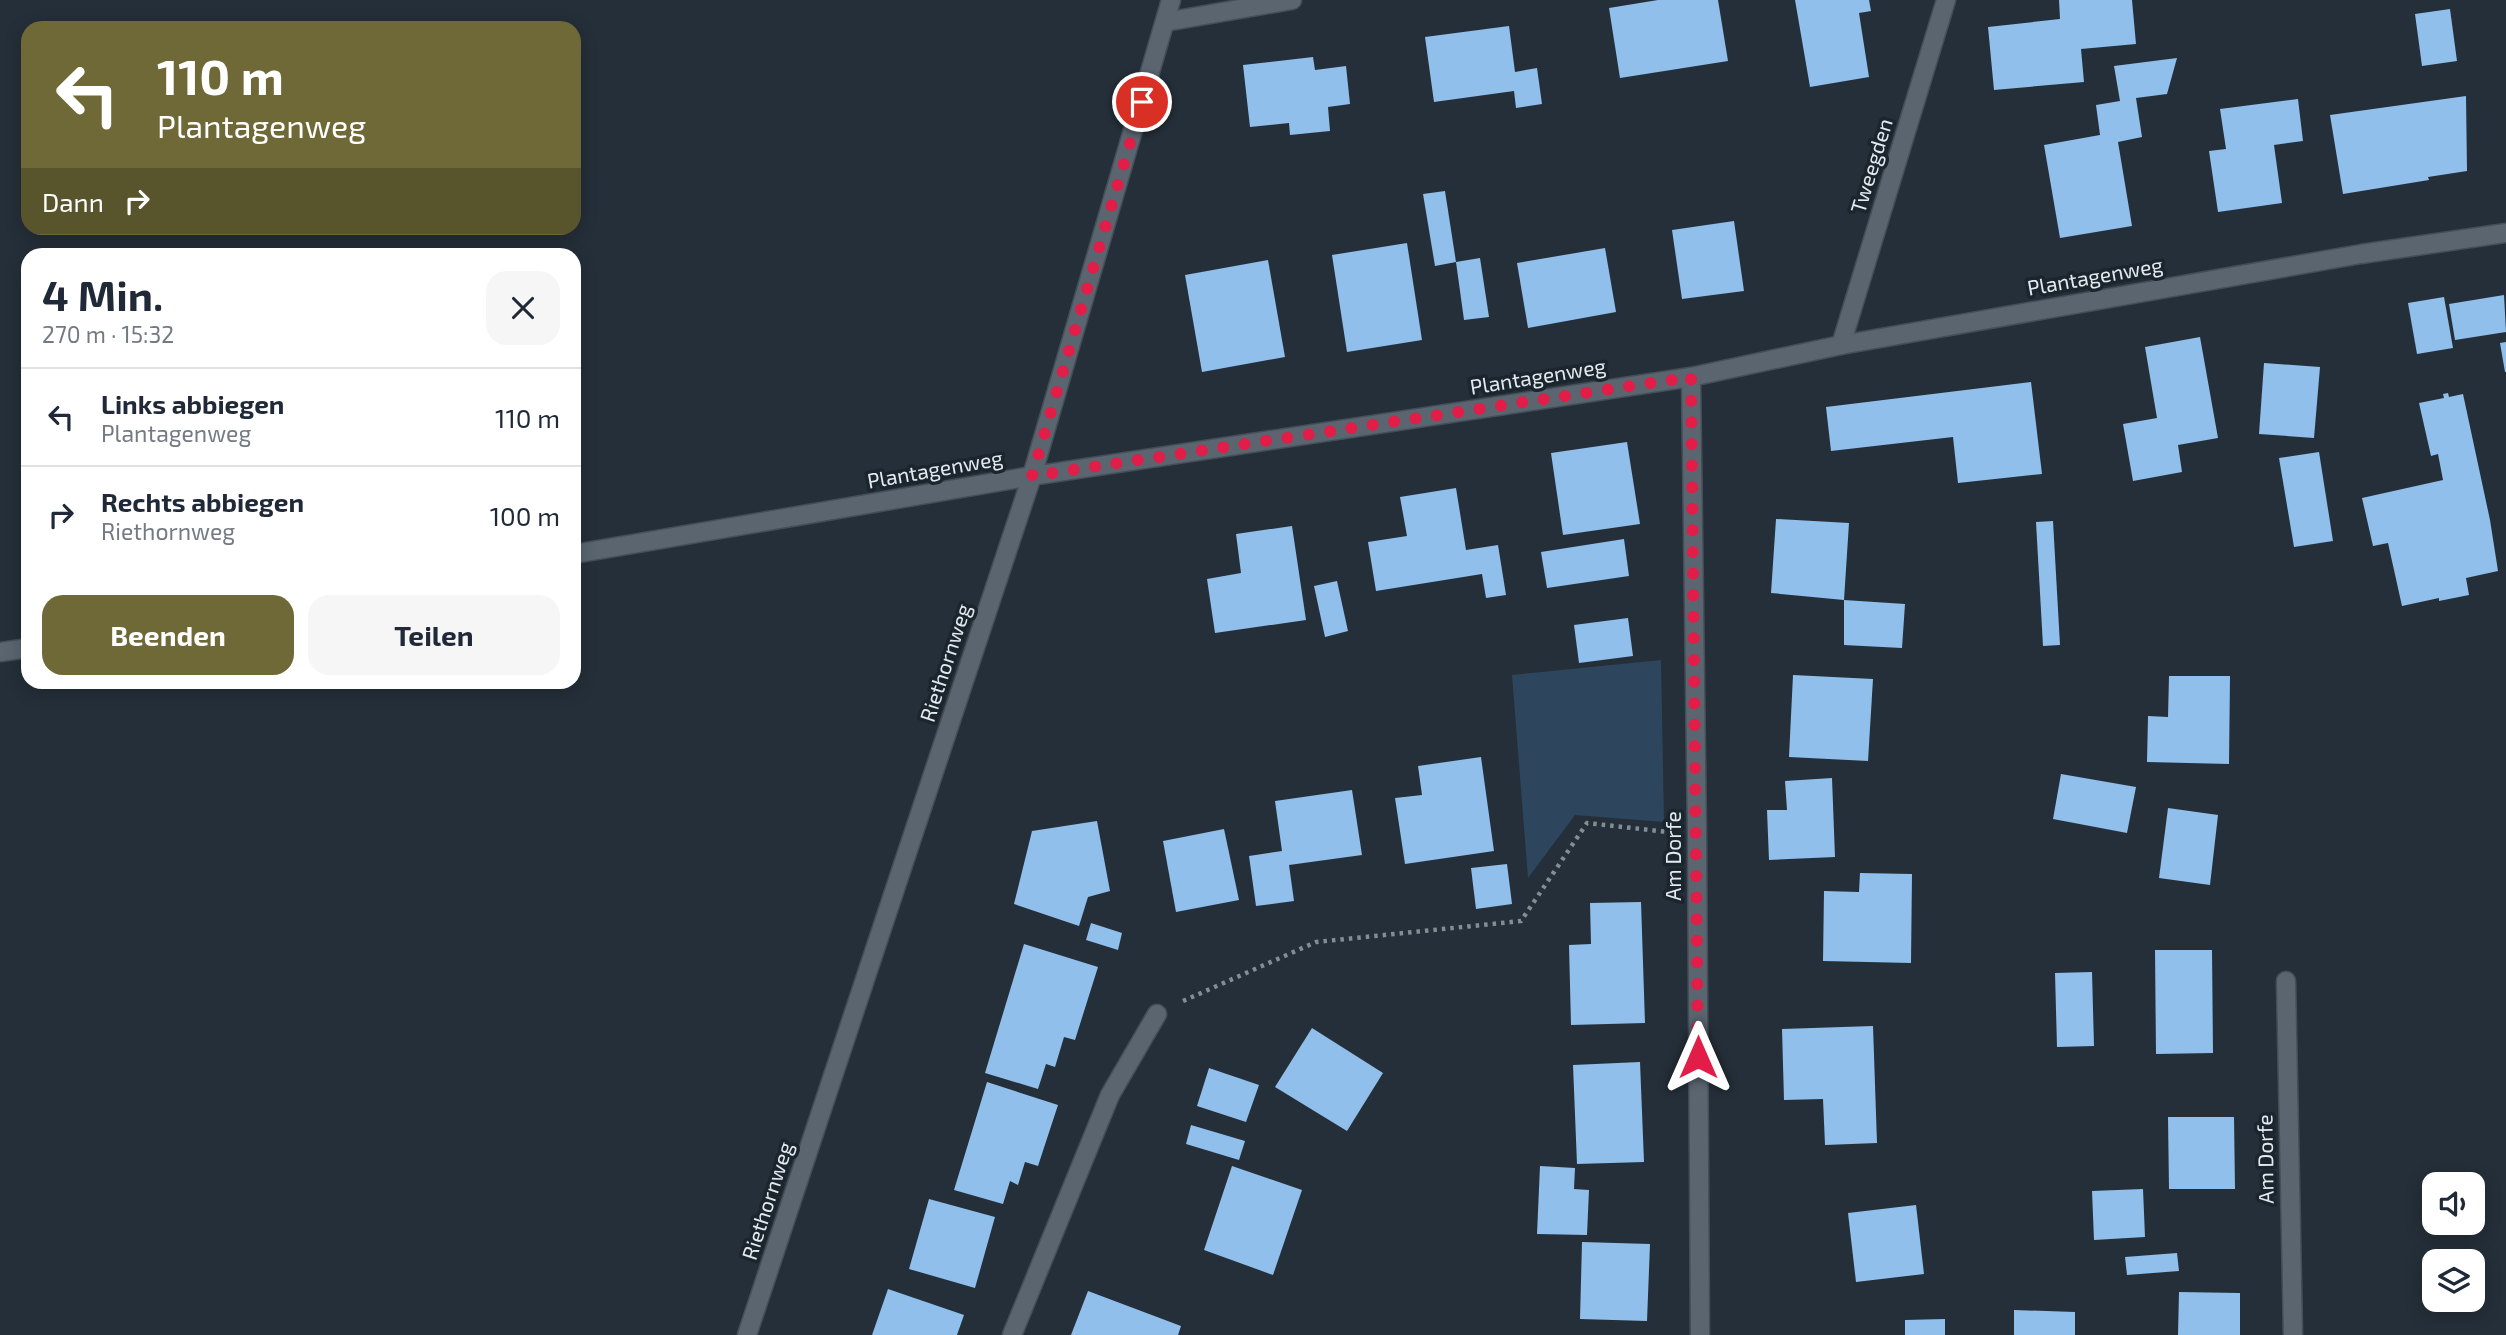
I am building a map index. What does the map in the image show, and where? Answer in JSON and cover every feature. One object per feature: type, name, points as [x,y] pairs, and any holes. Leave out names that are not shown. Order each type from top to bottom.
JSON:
[{"type":"street","name":"Riethornweg","points":[[747,1335],[1032,476],[1171,0]]},
{"type":"street","points":[[1165,22],[1292,0]]},
{"type":"street","name":"Tweegden","points":[[1841,345],[1946,0]]},
{"type":"street","name":"Plantagenweg","points":[[581,553],[1032,476],[1691,377],[1841,345],[2347,256],[2506,233]]},
{"type":"street","name":"Am Dorfe","points":[[1691,377],[1700,1335]]},
{"type":"street","points":[[0,652],[21,649]]},
{"type":"street","name":"Am Dorfe","points":[[2286,981],[2293,1335]]},
{"type":"street","points":[[1012,1335],[1110,1095],[1157,1014]]},
{"type":"path","points":[[1157,1014],[1316,942],[1521,921],[1587,823],[1697,835]]},
{"type":"shaded area","points":[[1661,660],[1664,822],[1575,815],[1528,878],[1512,675]]},
{"type":"building","points":[[1658,0],[1718,0],[1728,61],[1620,78],[1609,8]]},
{"type":"building","points":[[1795,0],[1869,0],[1871,11],[1859,13],[1869,77],[1810,87]]},
{"type":"building","points":[[2059,0],[2132,0],[2136,44],[2081,49],[2084,82],[1994,90],[1988,27],[2060,19]]},
{"type":"building","points":[[2450,9],[2457,61],[2422,66],[2415,14]]},
{"type":"building","points":[[1509,26],[1515,72],[1537,68],[1542,104],[1516,108],[1514,91],[1434,102],[1425,37]]},
{"type":"building","points":[[1313,57],[1315,70],[1346,66],[1350,104],[1328,107],[1330,131],[1290,135],[1289,123],[1250,127],[1243,65]]},
{"type":"building","points":[[2177,58],[2167,94],[2136,98],[2142,137],[2118,142],[2132,226],[2060,238],[2044,145],[2100,135],[2096,105],[2120,101],[2114,66]]},
{"type":"building","points":[[2466,96],[2467,171],[2343,194],[2330,115]]},
{"type":"building","points":[[2298,99],[2303,141],[2274,145],[2282,203],[2218,212],[2209,151],[2226,149],[2220,109]]},
{"type":"building","points":[[1445,191],[1456,262],[1435,266],[1423,194]]},
{"type":"building","points":[[1734,221],[1744,291],[1682,299],[1672,230]]},
{"type":"building","points":[[1407,243],[1422,340],[1347,352],[1332,255]]},
{"type":"building","points":[[1605,248],[1616,312],[1528,328],[1517,263]]},
{"type":"building","points":[[1480,258],[1489,317],[1464,320],[1456,262]]},
{"type":"building","points":[[1268,260],[1285,357],[1202,372],[1185,275]]},
{"type":"building","points":[[2504,295],[2506,332],[2455,340],[2449,304]]},
{"type":"building","points":[[2444,297],[2453,348],[2417,354],[2408,303]]},
{"type":"building","points":[[2200,337],[2218,438],[2178,445],[2182,472],[2133,481],[2123,424],[2157,418],[2145,347]]},
{"type":"building","points":[[2506,342],[2506,372],[2505,372],[2500,343]]},
{"type":"building","points":[[2264,363],[2320,367],[2314,438],[2259,434]]},
{"type":"building","points":[[2031,382],[2042,474],[1958,483],[1953,437],[1831,451],[1826,407]]},
{"type":"building","points":[[2448,393],[2449,397],[2463,394],[2498,571],[2466,578],[2469,595],[2402,606],[2388,543],[2373,546],[2362,498],[2443,480],[2438,454],[2431,456],[2419,403],[2444,398],[2443,394]]},
{"type":"building","points":[[1627,442],[1640,524],[1563,535],[1551,453]]},
{"type":"building","points":[[2319,452],[2333,541],[2294,547],[2279,458]]},
{"type":"building","points":[[1456,488],[1466,550],[1498,545],[1506,595],[1486,598],[1482,574],[1376,591],[1368,542],[1407,536],[1400,497]]},
{"type":"building","points":[[1776,519],[1849,523],[1844,600],[1771,593]]},
{"type":"building","points":[[2053,521],[2060,645],[2043,646],[2036,522]]},
{"type":"building","points":[[1292,526],[1306,620],[1215,633],[1207,579],[1241,573],[1236,534]]},
{"type":"building","points":[[1624,539],[1629,576],[1547,588],[1541,552]]},
{"type":"building","points":[[1337,581],[1348,631],[1325,637],[1314,586]]},
{"type":"building","points":[[1844,600],[1905,604],[1902,648],[1844,645]]},
{"type":"building","points":[[1628,618],[1633,656],[1579,663],[1574,625]]},
{"type":"building","points":[[1793,675],[1873,679],[1868,761],[1789,757]]},
{"type":"building","points":[[2169,676],[2230,676],[2229,764],[2147,762],[2148,716],[2168,717]]},
{"type":"building","points":[[1481,757],[1494,851],[1405,864],[1395,798],[1422,795],[1418,766]]},
{"type":"building","points":[[2061,774],[2136,787],[2127,833],[2053,819]]},
{"type":"building","points":[[1832,778],[1835,857],[1769,860],[1767,810],[1787,810],[1785,781]]},
{"type":"building","points":[[1352,790],[1362,855],[1289,865],[1294,901],[1256,906],[1249,856],[1282,851],[1275,801]]},
{"type":"building","points":[[2168,808],[2218,815],[2210,885],[2159,878]]},
{"type":"building","points":[[1097,821],[1110,891],[1088,897],[1079,926],[1014,904],[1032,831]]},
{"type":"building","points":[[1224,829],[1239,900],[1176,912],[1163,841]]},
{"type":"building","points":[[1507,864],[1512,904],[1476,909],[1471,868]]},
{"type":"building","points":[[1860,873],[1912,874],[1911,963],[1823,961],[1824,891],[1859,892]]},
{"type":"building","points":[[1641,902],[1645,1023],[1571,1025],[1569,945],[1591,944],[1590,903]]},
{"type":"building","points":[[1091,923],[1122,933],[1118,950],[1086,940]]},
{"type":"building","points":[[1024,944],[1098,967],[1075,1040],[1064,1037],[1055,1067],[1046,1064],[1038,1089],[985,1073]]},
{"type":"building","points":[[2155,950],[2212,950],[2213,1053],[2156,1054]]},
{"type":"building","points":[[2092,972],[2094,1046],[2057,1047],[2055,973]]},
{"type":"building","points":[[1873,1026],[1877,1143],[1825,1145],[1823,1099],[1784,1100],[1782,1029]]},
{"type":"building","points":[[1312,1028],[1383,1073],[1347,1131],[1275,1087]]},
{"type":"building","points":[[1640,1062],[1644,1162],[1577,1164],[1573,1065]]},
{"type":"building","points":[[1209,1068],[1259,1085],[1246,1122],[1197,1106]]},
{"type":"building","points":[[987,1082],[1058,1105],[1038,1166],[1025,1162],[1018,1185],[1010,1181],[1003,1204],[954,1190]]},
{"type":"building","points":[[2168,1117],[2234,1117],[2235,1189],[2169,1189]]},
{"type":"building","points":[[1191,1125],[1245,1141],[1239,1160],[1186,1144]]},
{"type":"building","points":[[1232,1166],[1302,1190],[1273,1275],[1204,1250]]},
{"type":"building","points":[[1540,1166],[1575,1168],[1574,1189],[1589,1190],[1587,1235],[1537,1234]]},
{"type":"building","points":[[2143,1189],[2145,1237],[2094,1240],[2092,1191]]},
{"type":"building","points":[[929,1199],[995,1217],[975,1288],[909,1269]]},
{"type":"building","points":[[1916,1205],[1924,1274],[1856,1282],[1848,1213]]},
{"type":"building","points":[[1582,1242],[1650,1244],[1647,1321],[1580,1319]]},
{"type":"building","points":[[2177,1253],[2179,1271],[2127,1275],[2125,1257]]},
{"type":"building","points":[[888,1289],[964,1315],[957,1335],[872,1335]]},
{"type":"building","points":[[1088,1291],[1181,1326],[1178,1335],[1071,1335]]},
{"type":"building","points":[[2179,1292],[2240,1293],[2240,1335],[2178,1335]]},
{"type":"building","points":[[2014,1310],[2075,1312],[2075,1335],[2014,1335]]},
{"type":"building","points":[[1945,1319],[1945,1335],[1905,1335],[1905,1320]]},
{"type":"route","points":[[1142,102],[1032,476],[1691,377],[1698,1057]]}]
